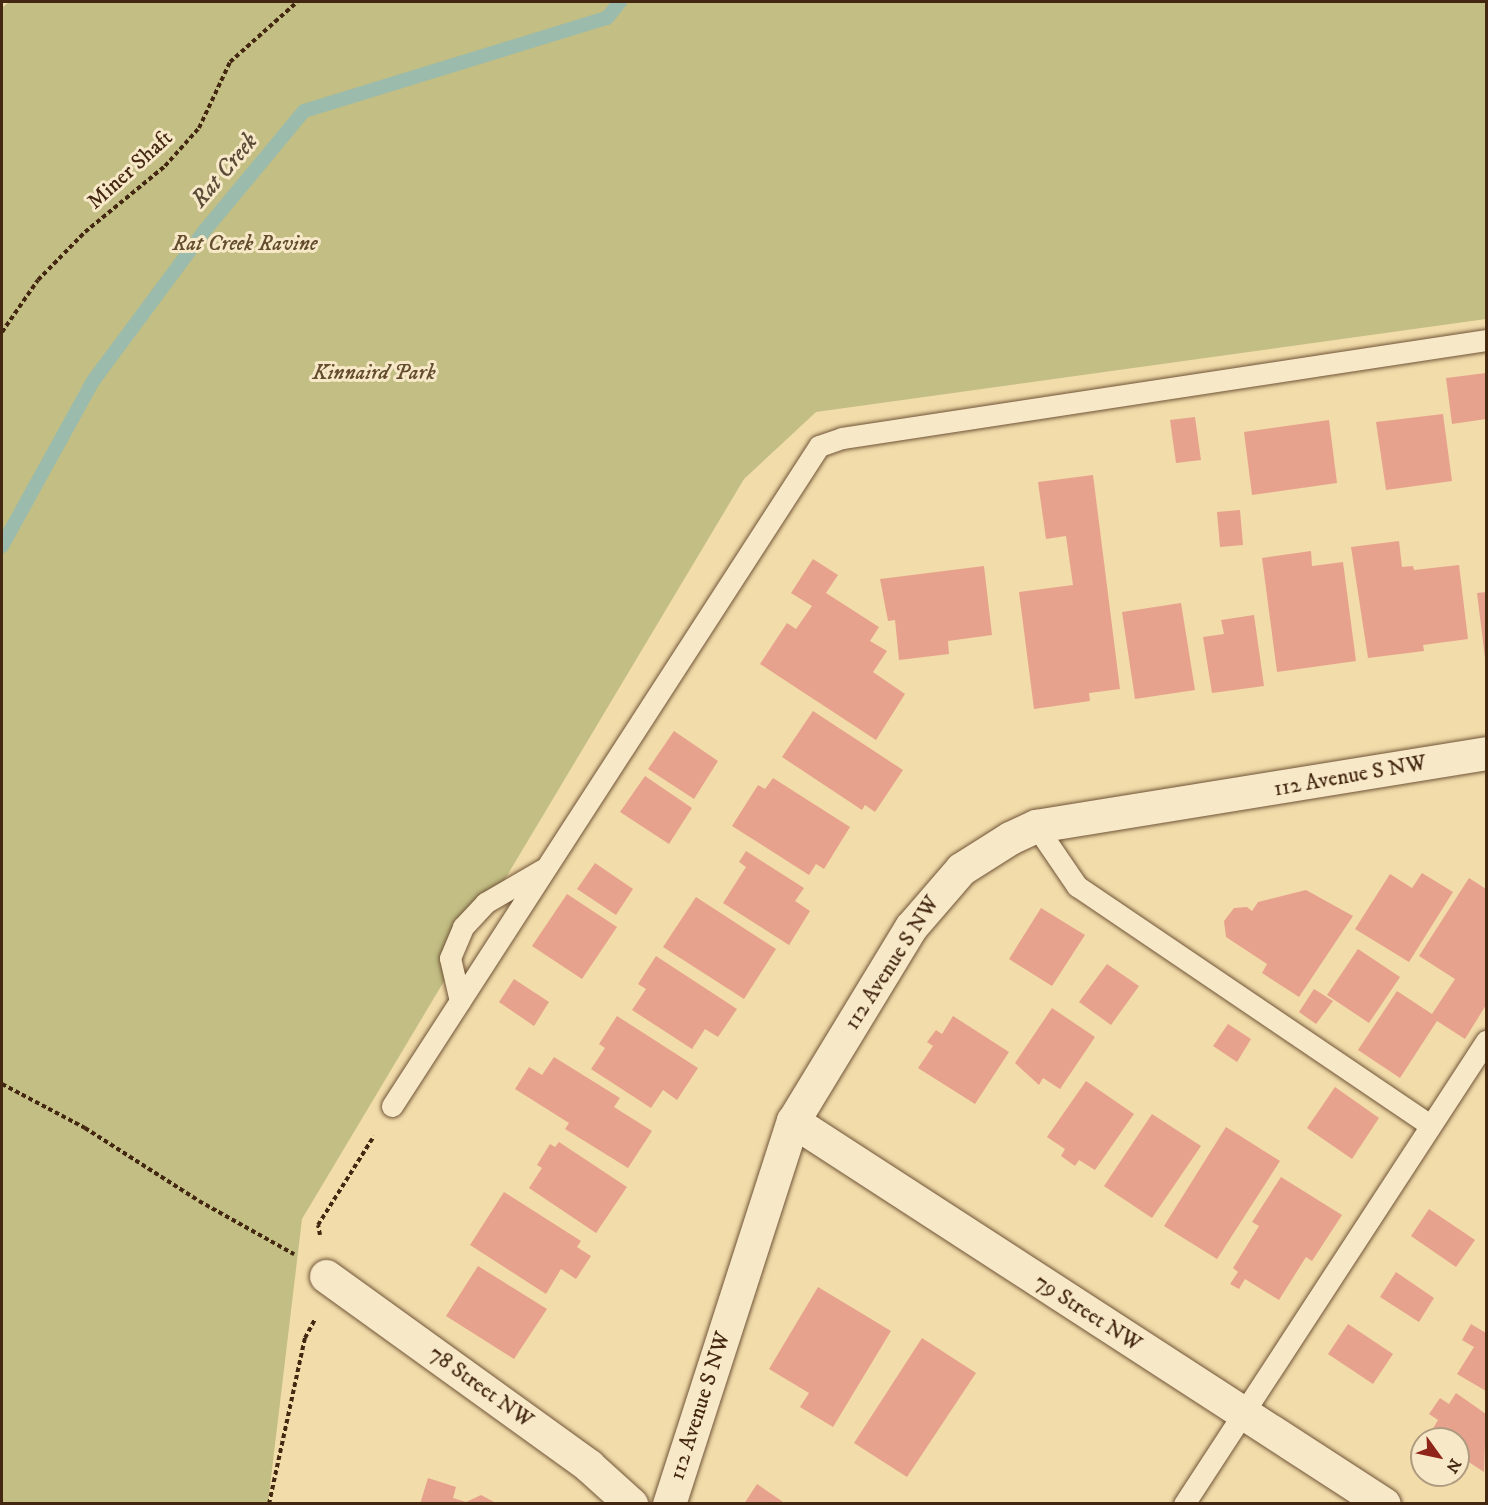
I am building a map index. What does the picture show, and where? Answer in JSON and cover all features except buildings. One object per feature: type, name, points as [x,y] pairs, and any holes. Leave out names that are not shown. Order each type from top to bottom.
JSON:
[{"type":"street","name":"112 Avenue S NW","points":[[669,1503],[793,1121],[934,896],[984,852],[1036,826],[1486,753]]},
{"type":"street","name":"79 Street NW","points":[[793,1121],[1384,1503]]},
{"type":"street","name":"78 Street NW","points":[[326,1276],[589,1466],[631,1503]]},
{"type":"lane","points":[[392,1106],[819,446],[842,438],[1486,340]]},
{"type":"lane","points":[[1036,826],[1077,886],[1430,1125]]},
{"type":"lane","points":[[460,1001],[450,958],[463,927],[485,903],[545,868]]},
{"type":"lane","points":[[1184,1503],[1486,1041]]},
{"type":"path","name":"Miner Shaft","points":[[2,332],[38,280],[85,232],[165,166],[199,128],[230,62],[297,2]]},
{"type":"path","points":[[2,1084],[85,1128],[199,1202],[305,1260],[326,1276]]},
{"type":"green space","name":"Kinnaird Park","points":[[9,2],[1486,2],[1486,319],[816,412],[744,479],[302,1219],[268,1503],[2,1504],[2,8]]},
{"type":"waterway","name":"Rat Creek","points":[[2,546],[93,381],[206,229],[304,111],[607,18],[620,2]]},
{"type":"park label","name":"Rat Creek Ravine","points":[[245,244]]}]
